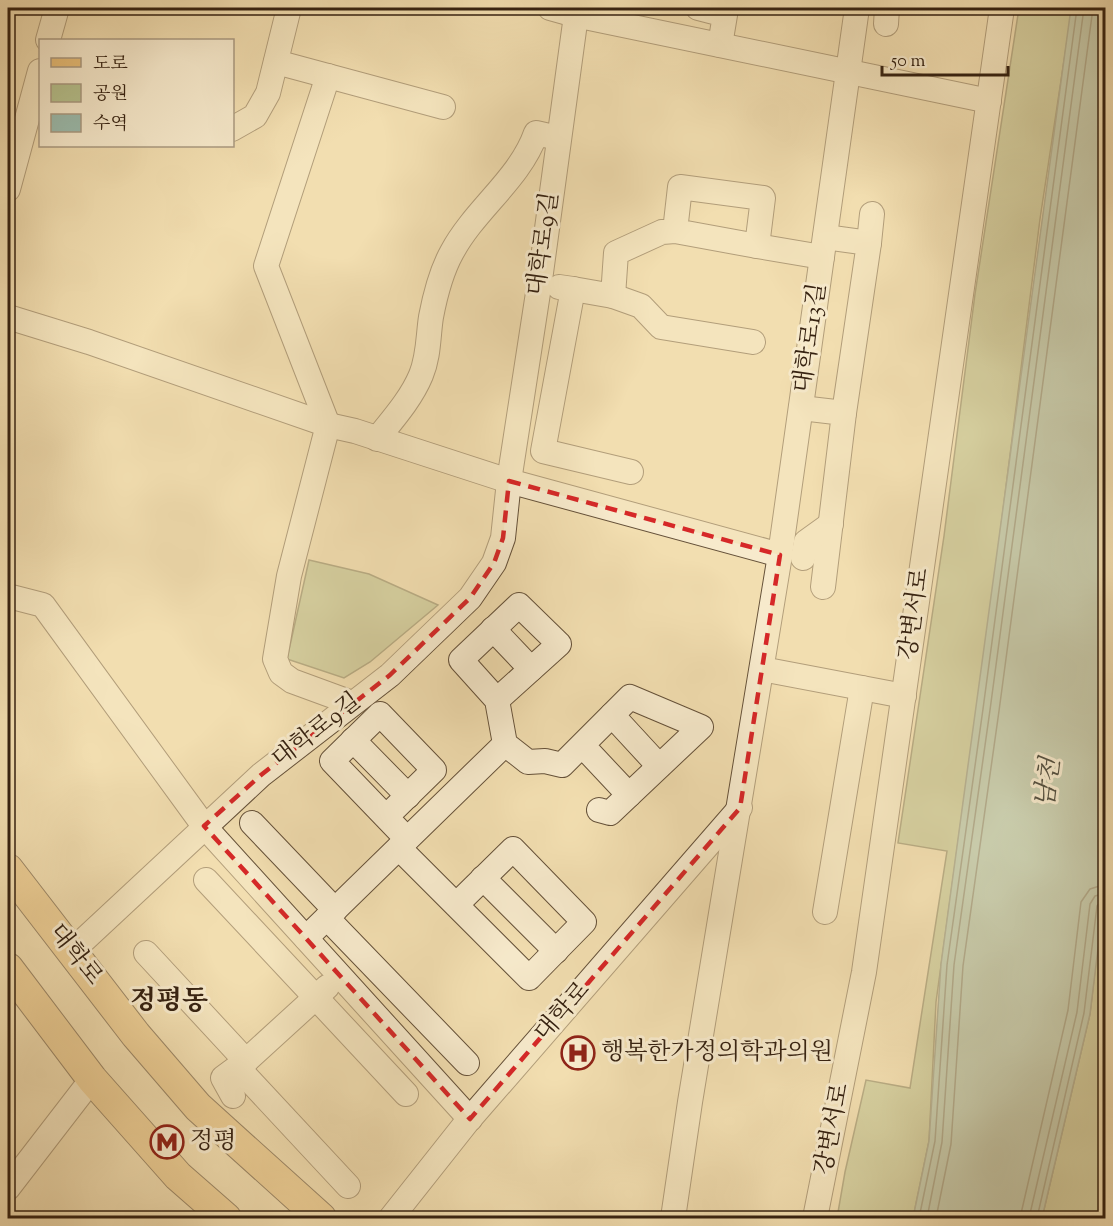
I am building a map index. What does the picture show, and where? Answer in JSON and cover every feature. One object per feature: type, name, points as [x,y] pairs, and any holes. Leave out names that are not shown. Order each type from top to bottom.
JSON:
[{"type":"main road","name":"대학로","points":[[8,869],[136,1035],[198,1107],[321,1218]]},
{"type":"main road","points":[[8,968],[92,1079],[178,1176],[226,1218]]},
{"type":"street","points":[[48,39],[57,8]]},
{"type":"street","points":[[234,128],[255,116],[268,93],[289,8]]},
{"type":"street","points":[[550,8],[576,11],[720,45],[989,101]]},
{"type":"street","points":[[698,8],[725,15],[720,45]]},
{"type":"street","name":"대학로13길","points":[[743,815],[762,669],[791,557],[801,408],[857,8]]},
{"type":"street","name":"강변서로","points":[[815,1218],[864,972],[1002,8]]},
{"type":"street","name":"대학로9길","points":[[72,951],[261,775],[390,675],[470,598],[494,563],[502,538],[576,11]]},
{"type":"street","points":[[276,62],[443,107]]},
{"type":"street","points":[[328,76],[266,266],[328,425],[289,576],[275,659],[281,673],[292,681],[352,703]]},
{"type":"street","points":[[8,189],[32,137],[39,79]]},
{"type":"street","points":[[377,439],[405,404],[421,375],[428,350],[431,317],[452,253],[473,220],[531,149],[536,133],[558,138]]},
{"type":"street","points":[[675,231],[680,187],[763,198],[757,246]]},
{"type":"street","points":[[823,587],[844,413],[872,214]]},
{"type":"street","points":[[613,296],[616,253],[662,232],[675,231],[757,246],[823,247],[869,243]]},
{"type":"street","points":[[539,284],[613,296],[641,306],[661,327],[753,342]]},
{"type":"street","points":[[573,289],[543,451],[631,472]]},
{"type":"street","points":[[8,316],[328,425],[509,481],[791,557],[806,542],[831,525]]},
{"type":"street","points":[[801,408],[844,413]]},
{"type":"street","points":[[8,596],[43,605],[204,826],[470,1119]]},
{"type":"street","points":[[497,700],[559,644],[519,605],[461,660],[497,700],[505,744],[528,762],[545,761],[562,765],[630,697],[701,727],[610,813],[599,810]]},
{"type":"street","points":[[493,629],[531,669]]},
{"type":"street","points":[[762,669],[904,696]]},
{"type":"street","points":[[825,912],[862,688]]},
{"type":"street","points":[[673,1218],[690,1102],[743,815],[771,707]]},
{"type":"street","points":[[386,817],[434,770],[380,714],[332,761],[386,817],[403,843],[456,905],[529,978],[584,922],[513,849],[456,905]]},
{"type":"street","points":[[612,715],[659,766]]},
{"type":"street","points":[[353,740],[414,790],[442,805]]},
{"type":"street","points":[[306,938],[505,744]]},
{"type":"street","points":[[582,745],[629,795]]},
{"type":"street","points":[[845,788],[853,816],[853,835]]},
{"type":"street","points":[[735,935],[743,815]]},
{"type":"street","name":"대학로","points":[[391,1218],[470,1119],[743,815]]},
{"type":"street","points":[[252,823],[467,1064]]},
{"type":"street","points":[[483,878],[556,951]]},
{"type":"street","points":[[206,880],[406,1094]]},
{"type":"street","points":[[146,953],[246,1061]]},
{"type":"street","points":[[233,1095],[223,1078],[246,1061],[339,975]]},
{"type":"street","points":[[246,1061],[240,1070],[348,1186]]},
{"type":"street","points":[[8,1188],[92,1079]]},
{"type":"highlighted area","points":[[509,481],[780,555],[740,808],[470,1119],[204,826],[261,775],[390,675],[470,598],[494,563],[503,538]]},
{"type":"green space","points":[[1019,8],[1072,8],[1040,219],[993,589],[936,1002],[929,1141],[913,1218],[837,1218],[866,1080],[910,1088],[947,851],[898,843],[944,536],[975,294]]},
{"type":"green space","points":[[309,560],[369,574],[438,605],[370,662],[344,678],[287,659]]},
{"type":"green space","points":[[1105,883],[1105,1218],[1042,1218],[1090,1014]]},
{"type":"water","name":"남천","points":[[1071,8],[1106,8],[1106,883],[1090,1014],[1042,1218],[913,1218],[929,1141],[941,964]]},
{"type":"place","name":"행복한가정의학과의원","points":[[578,1053]]},
{"type":"place","name":"정평","points":[[167,1142]]},
{"type":"district","name":"정평동","points":[[169,1002]]}]
